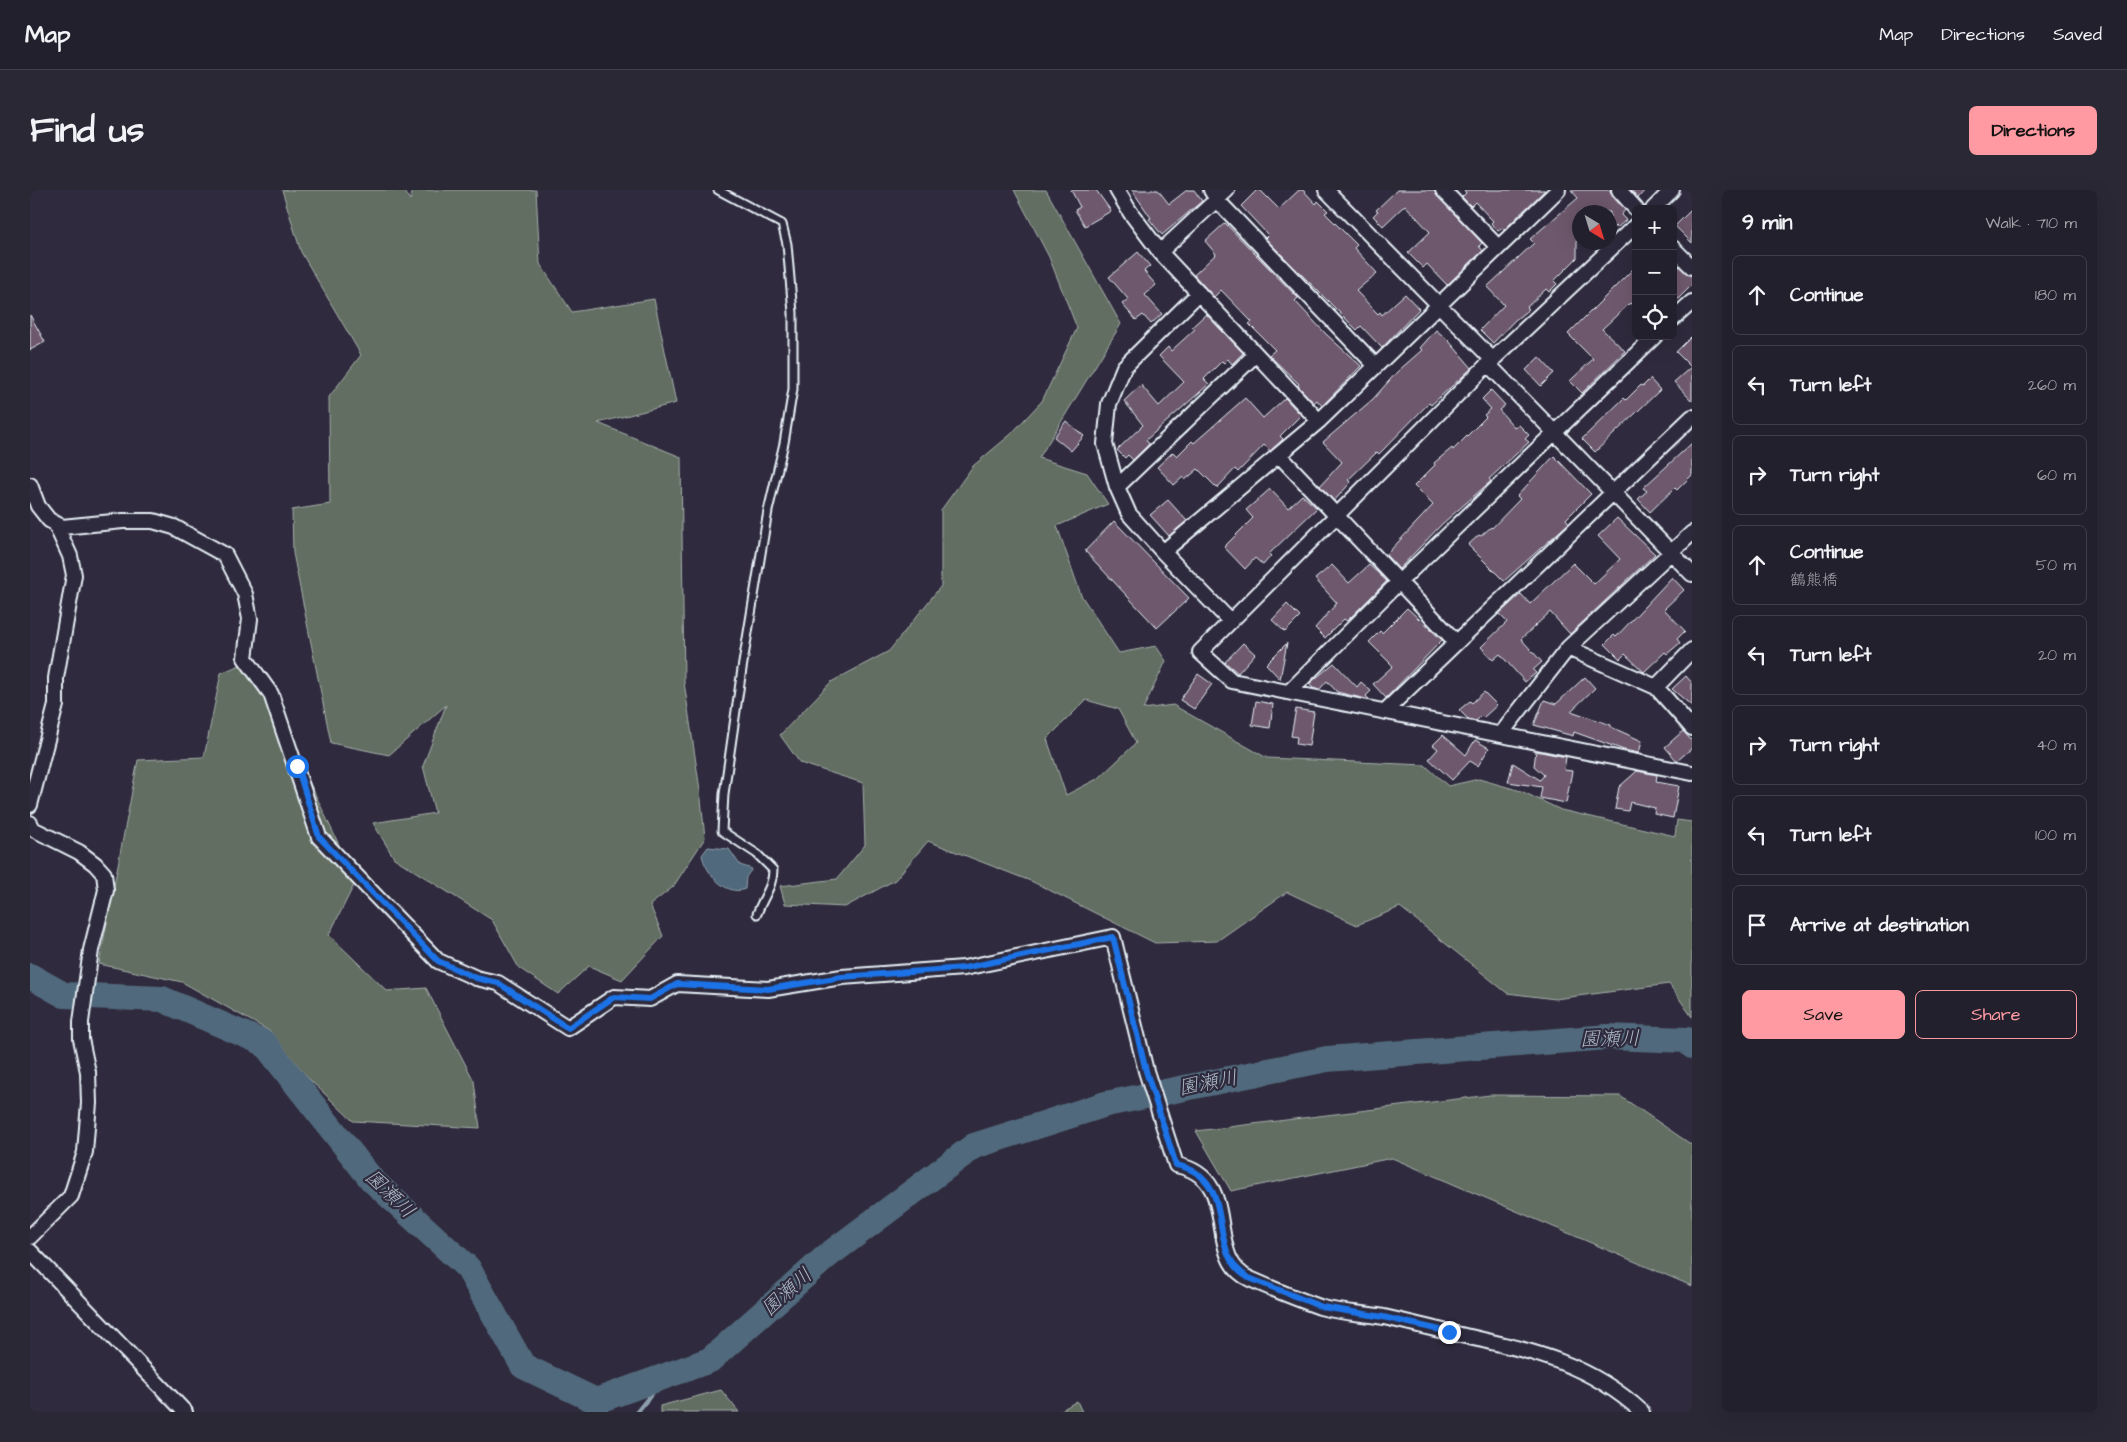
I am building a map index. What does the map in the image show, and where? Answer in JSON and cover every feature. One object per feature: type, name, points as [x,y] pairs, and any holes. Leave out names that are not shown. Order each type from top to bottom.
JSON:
[{"type":"street","points":[[1117,190],[1130,212],[1160,252],[1319,421]]},
{"type":"street","points":[[1326,190],[1438,304],[1554,432],[1692,574]]},
{"type":"street","points":[[1163,552],[1319,421],[1558,190]]},
{"type":"street","points":[[1619,190],[1632,205]]},
{"type":"street","points":[[1656,205],[1672,190]]},
{"type":"street","points":[[1447,191],[1498,247]]},
{"type":"street","points":[[1160,252],[1218,193],[1376,366]]},
{"type":"street","points":[[1632,229],[1490,362],[1200,652],[1232,681],[1690,770]]},
{"type":"street","points":[[1675,250],[1692,267]]},
{"type":"street","points":[[1199,293],[1124,367],[1109,404],[1105,444],[1117,487],[1129,514],[1230,621]]},
{"type":"street","points":[[1677,315],[1692,302]]},
{"type":"street","points":[[1289,692],[1399,582],[1651,340]]},
{"type":"street","points":[[1117,487],[1256,354]]},
{"type":"street","points":[[1385,711],[1692,417]]},
{"type":"street","points":[[1279,455],[1456,642]]},
{"type":"street","points":[[30,485],[38,506],[50,520],[62,526],[73,527],[123,521],[153,521],[174,527],[225,555],[245,594],[250,619],[245,658],[271,694],[319,837],[438,961],[476,978],[498,983],[568,1028],[614,997],[650,999],[677,984],[768,989],[842,977],[964,968],[1113,937],[1146,1071],[1176,1165],[1199,1174],[1208,1182],[1217,1202],[1230,1260],[1240,1273],[1322,1307],[1383,1317],[1536,1352],[1594,1376],[1627,1398],[1642,1412]]},
{"type":"street","points":[[30,804],[56,705],[56,678],[74,575],[70,556],[55,523]]},
{"type":"street","points":[[1501,734],[1568,648],[1692,533]]},
{"type":"street","points":[[1568,648],[1656,686],[1692,728]]},
{"type":"street","points":[[1656,686],[1692,650]]},
{"type":"street","points":[[30,1237],[72,1196],[85,1152],[89,1103],[88,1072],[81,1039],[81,1022],[92,950],[106,890],[104,874],[95,864],[79,852],[31,826]]},
{"type":"street","points":[[30,1251],[185,1412]]},
{"type":"lane","points":[[718,190],[782,224],[787,244],[793,313],[793,389],[784,442],[768,511],[743,659],[728,762],[722,831],[756,854],[773,870],[773,882],[757,914]]},
{"type":"green space","points":[[282,190],[404,190],[410,200],[413,190],[536,190],[540,264],[572,312],[654,299],[676,403],[598,423],[681,457],[684,682],[705,838],[673,887],[650,905],[663,936],[622,980],[589,966],[558,994],[519,968],[492,920],[394,858],[373,823],[435,813],[423,766],[446,705],[389,755],[331,743],[293,553],[292,510],[330,504],[329,397],[361,355],[301,252]]},
{"type":"green space","points":[[1014,190],[1046,190],[1121,324],[1039,458],[1087,473],[1108,504],[1057,526],[1081,595],[1119,653],[1156,646],[1166,661],[1143,709],[1173,705],[1267,758],[1425,765],[1448,786],[1479,779],[1521,791],[1561,810],[1675,836],[1677,820],[1692,822],[1692,1017],[1669,984],[1555,999],[1507,993],[1400,907],[1357,925],[1287,892],[1217,941],[1155,943],[1033,882],[928,841],[895,880],[845,907],[785,904],[780,886],[837,879],[865,845],[863,783],[800,763],[780,735],[831,682],[889,651],[941,586],[941,510],[973,466],[1010,435],[1042,401],[1077,328],[1049,257]],"holes":[[[1086,700],[1118,709],[1136,743],[1099,778],[1066,795],[1047,739]]]},
{"type":"green space","points":[[252,660],[356,881],[329,935],[387,991],[426,988],[474,1081],[480,1128],[353,1121],[308,1078],[271,1032],[182,982],[99,964],[138,760],[204,757],[221,673]]},
{"type":"green space","points":[[1490,1095],[1620,1096],[1692,1145],[1692,1286],[1392,1158],[1231,1191],[1196,1131]]},
{"type":"green space","points":[[721,1390],[739,1412],[660,1412],[660,1406]]},
{"type":"green space","points":[[1077,1401],[1082,1412],[1058,1412]]},
{"type":"water","points":[[708,847],[729,849],[740,865],[752,869],[746,877],[745,889],[738,891],[731,889],[724,886],[712,875],[707,869],[702,855]]},
{"type":"building","points":[[1071,190],[1096,190],[1111,211],[1085,226],[1075,210],[1080,207]]},
{"type":"building","points":[[1132,190],[1158,190],[1169,204],[1187,190],[1194,190],[1202,201],[1162,235],[1149,219],[1151,218]]},
{"type":"building","points":[[1257,190],[1260,190],[1279,209],[1299,190],[1303,190],[1316,204],[1318,201],[1328,211],[1325,213],[1357,245],[1354,248],[1377,273],[1356,291],[1378,314],[1380,312],[1382,315],[1405,294],[1419,309],[1382,348],[1361,326],[1357,330],[1265,238],[1268,235],[1241,206]]},
{"type":"building","points":[[1397,190],[1433,190],[1482,243],[1479,246],[1483,251],[1447,285],[1427,264],[1423,268],[1408,253],[1430,232],[1405,205],[1383,226],[1373,216],[1378,211],[1376,210]]},
{"type":"building","points":[[1464,190],[1545,190],[1504,230],[1503,228],[1498,231],[1491,223],[1493,221],[1475,202],[1471,206],[1462,197],[1466,193]]},
{"type":"building","points":[[1571,190],[1610,190],[1612,196],[1625,210],[1621,215],[1626,220],[1617,228],[1617,205],[1572,205],[1572,250],[1577,250],[1577,258],[1554,281],[1557,284],[1549,292],[1546,289],[1527,307],[1529,309],[1515,320],[1493,343],[1480,330],[1504,305],[1487,287],[1534,243],[1530,239],[1578,198]]},
{"type":"building","points":[[1631,190],[1645,190],[1638,198]]},
{"type":"building","points":[[1692,209],[1692,243],[1677,228],[1677,224]]},
{"type":"building","points":[[1225,223],[1298,298],[1295,301],[1326,334],[1361,366],[1322,406],[1317,400],[1314,403],[1298,386],[1299,384],[1269,355],[1275,350],[1249,324],[1252,322],[1221,290],[1214,297],[1194,275],[1216,254],[1205,241]]},
{"type":"building","points":[[1138,252],[1150,266],[1144,271],[1156,285],[1145,295],[1162,314],[1151,324],[1143,315],[1136,320],[1122,304],[1128,299],[1109,277]]},
{"type":"building","points":[[1677,265],[1692,276],[1692,285],[1677,300]]},
{"type":"building","points":[[1632,270],[1632,305],[1630,303],[1602,329],[1625,351],[1582,393],[1570,381],[1593,359],[1568,334]]},
{"type":"building","points":[[1206,314],[1243,353],[1232,364],[1228,359],[1224,363],[1222,361],[1204,379],[1209,384],[1146,440],[1149,444],[1133,460],[1128,455],[1125,458],[1117,450],[1143,425],[1124,401],[1141,385],[1159,406],[1184,382],[1159,356],[1168,347],[1171,351],[1195,329],[1192,327]]},
{"type":"building","points":[[30,315],[45,342],[30,350]]},
{"type":"building","points":[[1436,330],[1448,340],[1472,368],[1431,405],[1429,403],[1379,454],[1377,452],[1348,480],[1351,482],[1334,501],[1320,486],[1342,462],[1323,442],[1373,399],[1397,372],[1422,350],[1420,348]]},
{"type":"building","points":[[1692,336],[1692,401],[1674,382],[1691,367],[1676,352]]},
{"type":"building","points":[[1539,357],[1554,373],[1541,386],[1526,370]]},
{"type":"building","points":[[1650,379],[1660,390],[1595,452],[1582,439],[1624,398],[1626,400]]},
{"type":"building","points":[[1491,390],[1505,405],[1499,410],[1515,428],[1519,425],[1529,435],[1525,439],[1529,442],[1489,479],[1491,481],[1442,524],[1399,569],[1386,555],[1433,505],[1414,486],[1435,465],[1434,463],[1452,448],[1453,450],[1486,417],[1484,415],[1491,409],[1482,399]]},
{"type":"building","points":[[1245,398],[1263,418],[1285,398],[1301,415],[1280,436],[1283,439],[1270,451],[1264,445],[1238,472],[1235,469],[1217,488],[1198,469],[1185,480],[1183,477],[1174,485],[1157,467],[1173,452],[1177,456],[1192,441],[1194,443]]},
{"type":"building","points":[[1066,421],[1084,436],[1071,451],[1054,437]]},
{"type":"building","points":[[1692,443],[1692,475],[1650,512],[1638,499],[1647,491],[1643,488]]},
{"type":"building","points":[[1554,456],[1591,494],[1566,519],[1569,523],[1504,581],[1468,545],[1479,535],[1481,536],[1492,528],[1520,499],[1517,496]]},
{"type":"building","points":[[1270,489],[1288,508],[1302,495],[1317,508],[1269,554],[1271,556],[1263,565],[1255,558],[1245,569],[1224,547],[1253,518],[1246,510]]},
{"type":"building","points":[[1168,500],[1187,521],[1169,536],[1150,515]]},
{"type":"building","points":[[1617,518],[1655,554],[1570,634],[1550,612],[1521,639],[1542,662],[1533,670],[1536,673],[1525,682],[1500,654],[1493,660],[1481,647],[1507,622],[1499,614],[1521,594],[1530,604],[1573,563],[1594,584],[1620,559],[1598,536]]},
{"type":"building","points":[[1114,521],[1189,598],[1157,628],[1085,551]]},
{"type":"building","points":[[1332,565],[1349,583],[1369,565],[1387,581],[1347,621],[1344,619],[1325,638],[1315,628],[1337,603],[1315,579]]},
{"type":"building","points":[[1672,577],[1684,590],[1664,609],[1685,631],[1677,639],[1680,643],[1667,654],[1665,652],[1644,672],[1625,654],[1620,659],[1605,644],[1614,635],[1616,637]]},
{"type":"building","points":[[1287,604],[1300,617],[1285,632],[1272,620]]},
{"type":"building","points":[[1407,608],[1442,640],[1386,698],[1373,684],[1393,666],[1369,642],[1380,631],[1382,633]]},
{"type":"building","points":[[1243,643],[1255,654],[1238,673],[1225,662]]},
{"type":"building","points":[[1287,643],[1280,679],[1266,664]]},
{"type":"building","points":[[1334,663],[1357,687],[1361,682],[1371,691],[1366,696],[1370,700],[1337,692],[1327,681],[1319,690],[1309,684]]},
{"type":"building","points":[[1198,674],[1212,684],[1194,709],[1180,700]]},
{"type":"building","points":[[1686,676],[1692,683],[1692,706],[1672,689]]},
{"type":"building","points":[[1585,677],[1595,688],[1571,711],[1611,725],[1611,727],[1642,741],[1639,753],[1624,750],[1574,732],[1573,736],[1534,725],[1544,700],[1556,704]]},
{"type":"building","points":[[1484,692],[1497,705],[1483,718],[1481,716],[1476,721],[1468,719],[1459,710],[1470,701],[1472,703]]},
{"type":"building","points":[[1256,701],[1273,704],[1270,728],[1252,725]]},
{"type":"building","points":[[1296,709],[1314,712],[1309,746],[1296,744],[1297,737],[1291,736]]},
{"type":"building","points":[[1683,731],[1692,741],[1692,748],[1677,761],[1665,747]]},
{"type":"building","points":[[1443,735],[1466,755],[1475,740],[1489,748],[1478,766],[1470,761],[1452,780],[1429,759],[1438,749],[1433,745]]},
{"type":"building","points":[[1536,751],[1566,757],[1564,770],[1572,771],[1566,803],[1540,798],[1542,787],[1508,782],[1513,763],[1540,780],[1544,775],[1534,766]]},
{"type":"building","points":[[1637,771],[1657,775],[1656,782],[1679,786],[1673,818],[1654,814],[1655,808],[1630,802],[1628,811],[1615,809],[1619,787]]},
{"type":"waterway","name":"園瀬川","points":[[30,976],[64,995],[162,999],[264,1043],[372,1180],[468,1268],[523,1366],[596,1401],[710,1360],[827,1256],[974,1146],[1106,1104],[1327,1059],[1608,1037],[1687,1040],[1692,1046]]},
{"type":"waterway","points":[[637,1412],[666,1376]]},
{"type":"route","points":[[297,766],[319,837],[438,961],[476,978],[498,983],[568,1028],[614,997],[650,999],[677,984],[768,989],[842,977],[964,968],[1113,937],[1146,1071],[1176,1165],[1184,1166],[1199,1174],[1208,1182],[1217,1202],[1225,1244],[1234,1267],[1249,1278],[1322,1307],[1383,1317],[1449,1332]]}]
